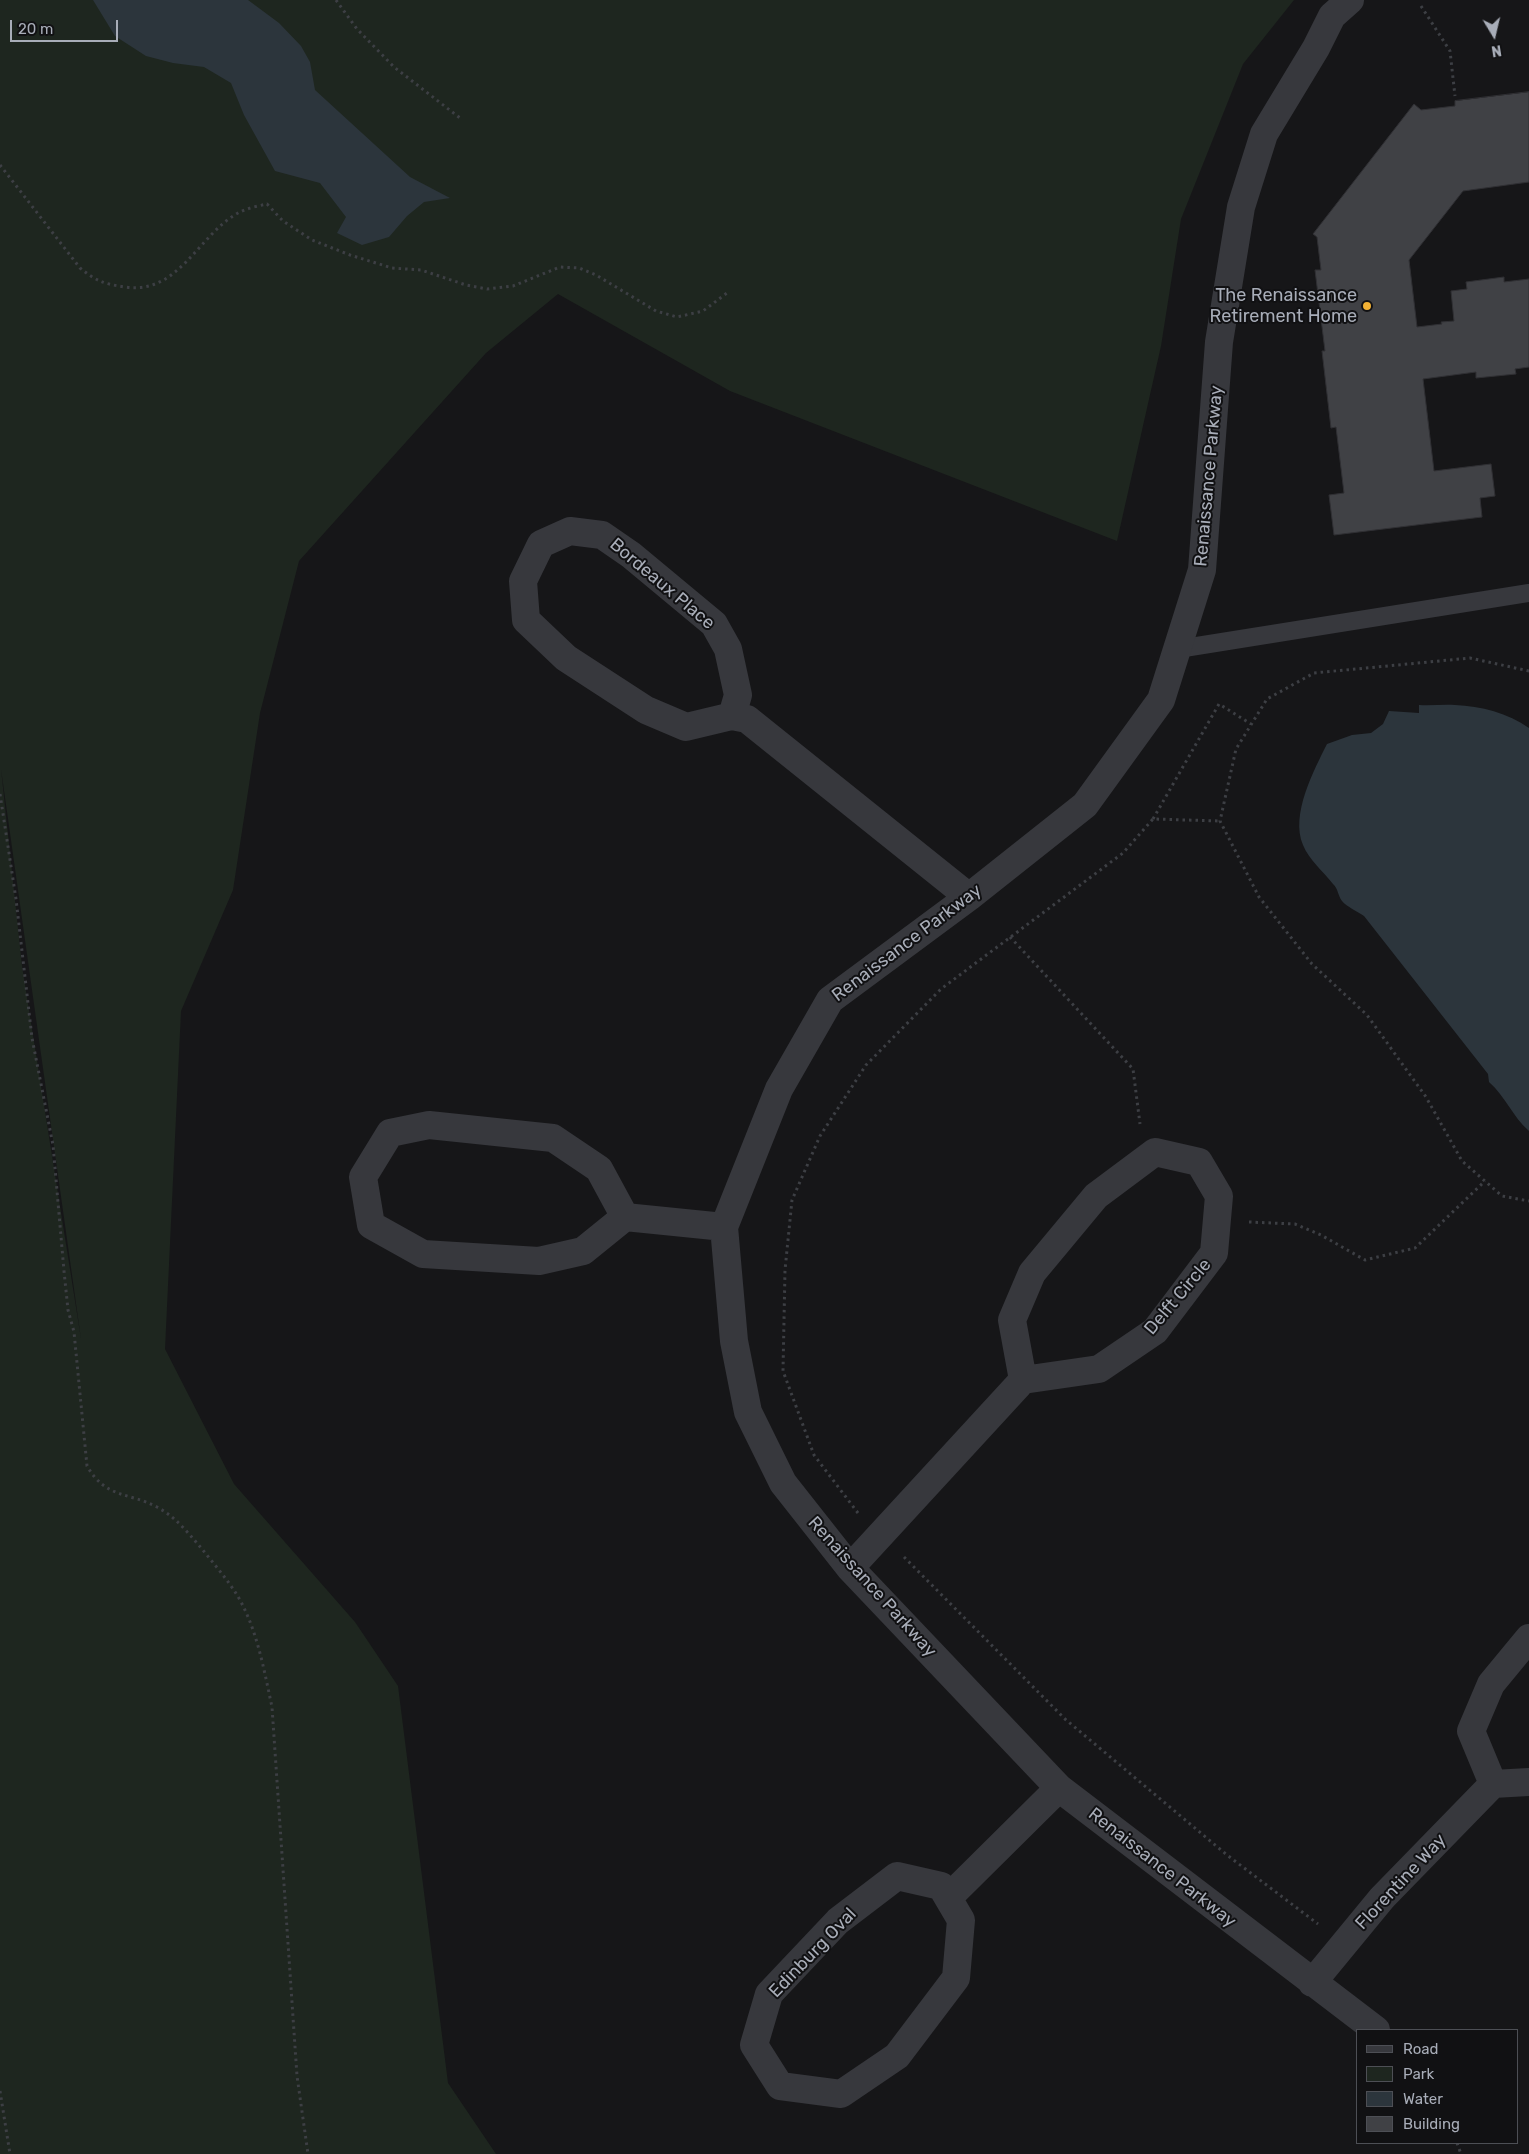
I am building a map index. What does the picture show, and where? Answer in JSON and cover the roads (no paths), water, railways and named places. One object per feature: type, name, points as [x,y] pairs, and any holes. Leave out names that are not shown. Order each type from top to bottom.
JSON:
[{"type":"street","name":"Renaissance Parkway","points":[[1350,0],[1332,16],[1316,48],[1264,134],[1241,207],[1220,342],[1202,570],[1161,700],[1085,804],[969,897],[830,1000],[779,1089],[724,1227],[734,1341],[748,1412],[783,1484],[850,1568],[1059,1788],[1375,2029]]},
{"type":"street","name":"Bordeaux Place","points":[[570,532],[602,535],[631,555],[714,624],[728,649],[738,695],[732,716],[686,726],[646,710],[566,658],[526,620],[523,581],[541,544],[570,532]]},
{"type":"street","points":[[732,716],[747,719],[969,897]]},
{"type":"street","points":[[625,1218],[599,1170],[553,1138],[429,1125],[390,1133],[363,1177],[371,1225],[423,1254],[538,1262],[584,1251],[625,1218],[724,1227]]},
{"type":"street","name":"Delft Circle","points":[[1155,1152],[1199,1162],[1219,1196],[1214,1253],[1155,1331],[1099,1369],[1023,1380],[1012,1320],[1032,1273],[1096,1196],[1155,1152]]},
{"type":"street","points":[[850,1568],[1023,1380]]},
{"type":"street","points":[[1529,1638],[1490,1684],[1470,1731],[1493,1784],[1529,1782]]},
{"type":"street","name":"Florentine Way","points":[[1312,1983],[1382,1898],[1493,1784]]},
{"type":"street","points":[[949,1897],[1059,1788]]},
{"type":"street","name":"Edinburg Oval","points":[[897,1876],[941,1886],[949,1897],[961,1920],[956,1978],[897,2056],[841,2094],[780,2086],[754,2045],[769,1994],[838,1921],[897,1876]]},
{"type":"lane","points":[[1178,649],[1529,593]]},
{"type":"water","points":[[93,0],[248,0],[279,23],[301,46],[310,62],[315,90],[410,177],[450,198],[424,202],[407,216],[389,237],[362,245],[337,233],[346,217],[320,183],[275,171],[244,115],[231,83],[204,67],[173,63],[146,56],[115,36]]},
{"type":"water","points":[[1419,705],[1475,707],[1503,714],[1529,728],[1529,1131],[1489,1082],[1488,1074],[1364,916],[1342,901],[1335,886],[1312,861],[1303,845],[1299,820],[1301,807],[1310,779],[1327,744],[1352,735],[1371,733],[1383,724],[1389,711],[1419,713]]},
{"type":"place","name":"The Renaissance Retirement Home","points":[[1367,306]]}]
